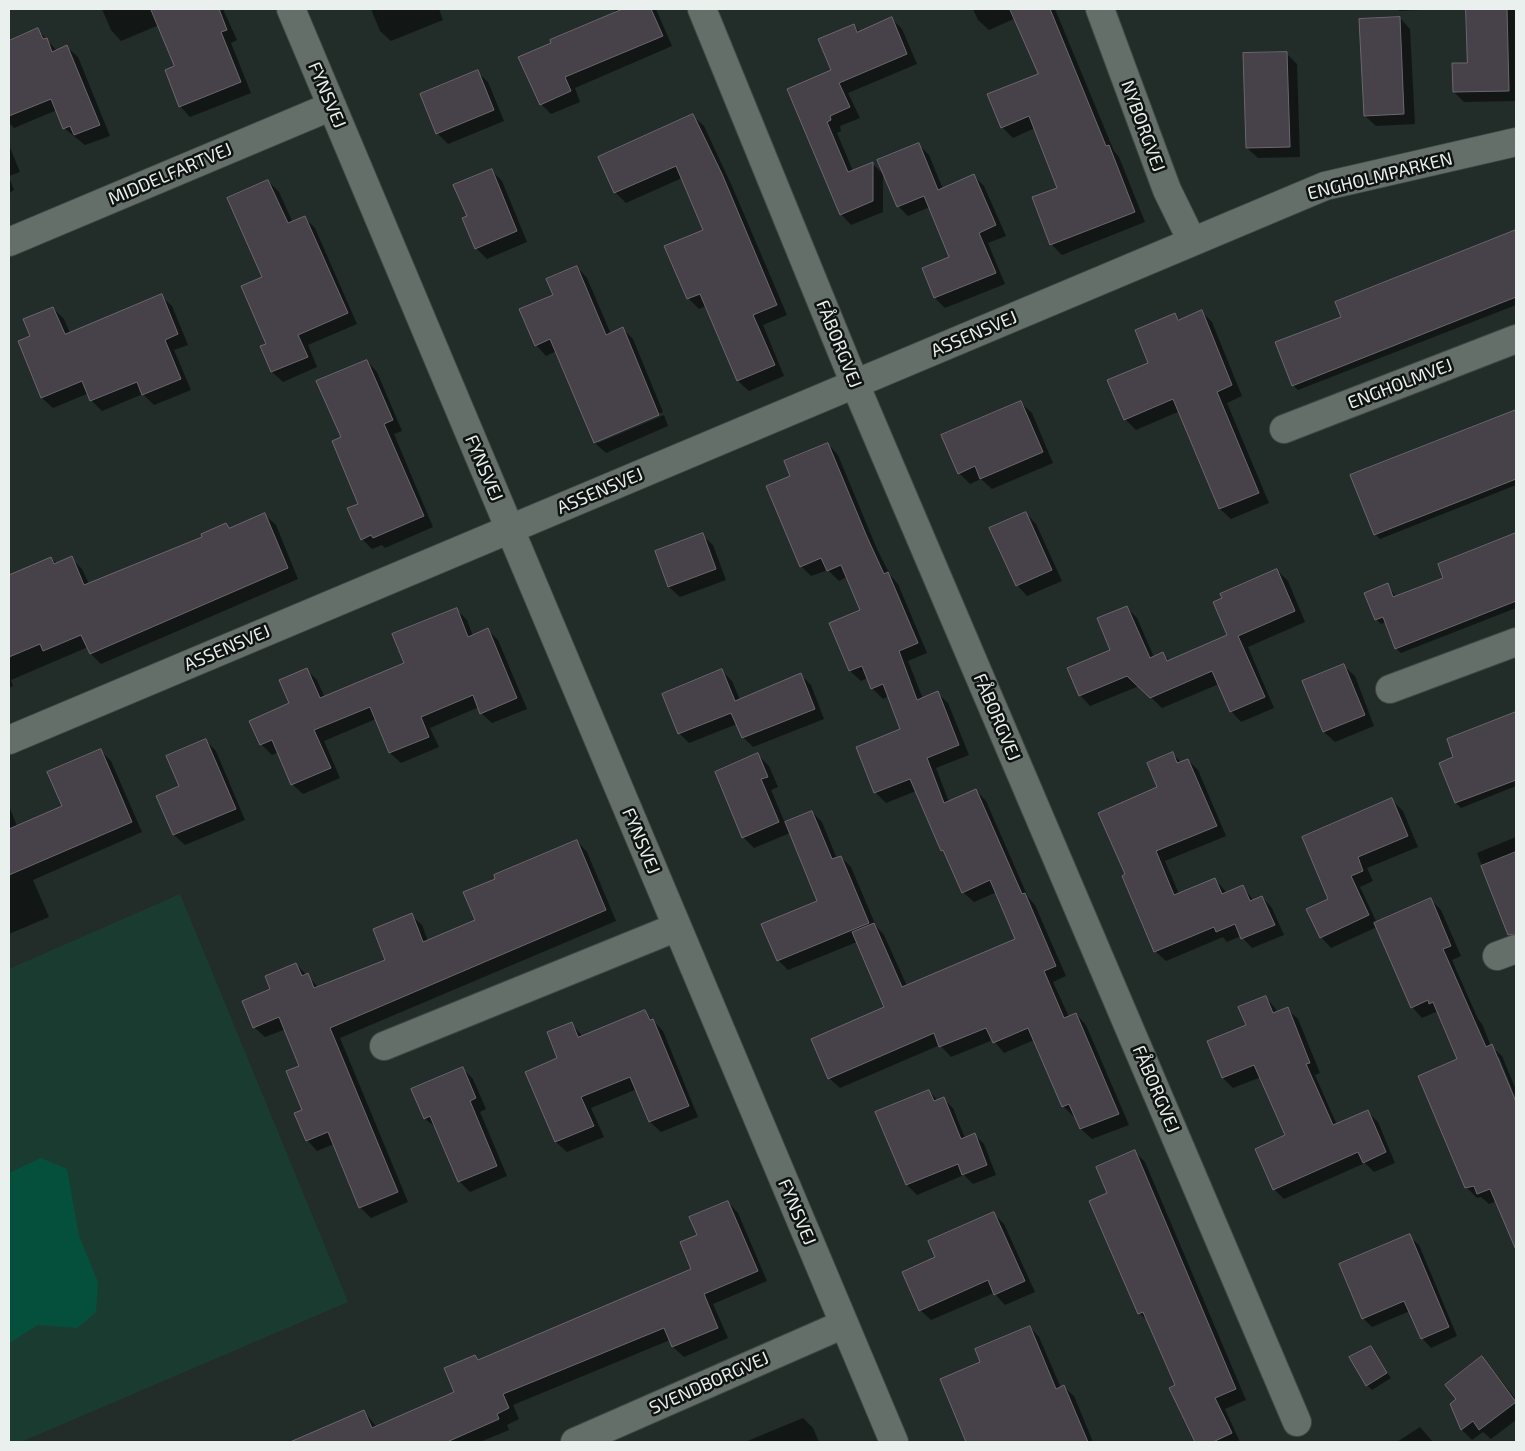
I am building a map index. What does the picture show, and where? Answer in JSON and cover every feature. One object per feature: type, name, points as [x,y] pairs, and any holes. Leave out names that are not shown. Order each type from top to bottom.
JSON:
[{"type":"street","name":"FYNSVEJ","points":[[291,9],[894,1442]]},
{"type":"street","name":"FÅBORGVEJ","points":[[702,9],[855,384],[1297,1422]]},
{"type":"street","name":"NYBORGVEJ","points":[[1100,9],[1167,190],[1192,242]]},
{"type":"street","name":"MIDDELFARTVEJ","points":[[9,242],[332,106]]},
{"type":"street","name":"ENGHOLMPARKEN","points":[[1192,242],[1325,186],[1516,142]]},
{"type":"street","name":"ASSENSVEJ","points":[[9,740],[1192,242]]},
{"type":"street","name":"ENGHOLMVEJ","points":[[1284,429],[1516,339]]},
{"type":"street","points":[[1390,689],[1516,642]]},
{"type":"street","points":[[384,1046],[677,927]]},
{"type":"street","name":"SVENDBORGVEJ","points":[[575,1442],[844,1324]]},
{"type":"shaded area","points":[[180,894],[348,1302],[21,1442],[9,1442],[9,969]]},
{"type":"shaded area","points":[[41,1158],[67,1169],[79,1236],[98,1282],[96,1312],[77,1328],[38,1325],[9,1343],[9,1173]]},
{"type":"building","points":[[151,9],[219,9],[227,30],[221,32],[241,82],[179,107],[165,70],[174,66]]},
{"type":"building","points":[[623,9],[651,9],[663,36],[565,77],[571,91],[540,105],[518,57],[551,43],[550,40]]},
{"type":"building","points":[[1010,9],[1050,9],[1106,146],[1109,145],[1135,212],[1050,245],[1032,197],[1057,188],[1029,116],[1001,128],[987,94],[1038,74]]},
{"type":"building","points":[[1466,9],[1507,9],[1509,91],[1453,92],[1452,63],[1467,63]]},
{"type":"building","points":[[892,17],[907,54],[839,83],[850,107],[830,116],[831,120],[827,122],[848,172],[873,162],[873,201],[840,215],[787,89],[831,70],[818,39],[854,24],[857,32]]},
{"type":"building","points":[[1400,17],[1404,114],[1364,116],[1359,19]]},
{"type":"building","points":[[38,28],[43,39],[47,38],[52,52],[67,45],[100,125],[74,135],[70,126],[63,129],[51,99],[9,116],[9,41]]},
{"type":"building","points":[[1287,52],[1290,147],[1246,148],[1243,53]]},
{"type":"building","points":[[478,70],[494,110],[436,134],[420,94]]},
{"type":"building","points":[[693,114],[722,174],[777,305],[753,315],[775,365],[737,381],[700,294],[687,299],[664,246],[703,230],[676,166],[614,193],[598,157]]},
{"type":"building","points":[[919,143],[938,190],[974,174],[996,225],[979,233],[996,273],[934,298],[922,268],[949,257],[924,196],[897,207],[877,160]]},
{"type":"building","points":[[492,169],[517,231],[475,249],[462,218],[467,216],[453,185]]},
{"type":"building","points":[[268,180],[288,223],[305,216],[348,313],[298,335],[308,357],[271,372],[260,346],[266,344],[241,286],[262,277],[227,198]]},
{"type":"building","points":[[1516,230],[1516,297],[1292,386],[1275,342],[1341,317],[1335,302]]},
{"type":"building","points":[[577,266],[606,335],[623,327],[659,415],[594,443],[550,339],[535,346],[519,309],[553,295],[546,279]]},
{"type":"building","points":[[162,294],[178,334],[165,340],[181,379],[142,395],[137,382],[90,401],[82,381],[41,398],[18,341],[30,336],[23,319],[53,307],[65,334]]},
{"type":"building","points":[[1202,310],[1232,385],[1217,392],[1259,493],[1219,509],[1173,399],[1124,420],[1107,380],[1148,363],[1135,330],[1175,313],[1178,320]]},
{"type":"building","points":[[367,360],[393,420],[384,424],[424,516],[373,538],[371,535],[361,540],[347,508],[358,504],[332,441],[341,437],[316,381]]},
{"type":"building","points":[[1021,401],[1043,452],[980,479],[975,466],[958,474],[941,435]]},
{"type":"building","points":[[1516,410],[1516,479],[1374,535],[1350,475]]},
{"type":"building","points":[[828,443],[867,537],[884,574],[888,572],[918,643],[899,651],[917,700],[938,691],[959,745],[927,758],[944,803],[976,789],[1022,894],[1025,893],[1056,966],[1044,971],[1064,1018],[1076,1013],[1119,1114],[1080,1129],[1069,1104],[1062,1107],[1028,1028],[993,1043],[986,1028],[939,1047],[934,1033],[828,1079],[811,1039],[884,1007],[852,932],[874,923],[902,987],[1015,939],[990,880],[962,893],[943,850],[941,851],[910,779],[874,793],[856,747],[900,729],[883,684],[871,689],[862,666],[849,671],[829,623],[860,610],[841,565],[827,571],[821,558],[800,567],[766,486],[790,476],[784,461]]},
{"type":"building","points":[[1026,512],[1052,570],[1016,586],[989,528]]},
{"type":"building","points":[[265,513],[288,568],[90,654],[81,635],[43,651],[40,644],[9,657],[9,575],[51,557],[54,564],[72,556],[84,585],[202,537],[201,534],[226,523],[229,528]]},
{"type":"building","points":[[703,533],[716,569],[668,587],[655,551]]},
{"type":"building","points":[[1516,533],[1516,601],[1395,649],[1383,617],[1375,620],[1364,593],[1388,583],[1393,597],[1443,578],[1438,564]]},
{"type":"building","points":[[1277,569],[1295,611],[1238,636],[1265,697],[1230,712],[1212,671],[1150,698],[1127,676],[1079,696],[1067,668],[1110,650],[1097,618],[1127,606],[1150,658],[1163,652],[1167,661],[1227,635],[1213,602],[1222,598],[1220,594]]},
{"type":"building","points":[[457,608],[468,637],[488,628],[517,698],[480,714],[473,695],[421,717],[429,737],[389,753],[370,707],[314,730],[331,768],[291,785],[272,740],[260,745],[249,721],[289,703],[279,680],[307,668],[320,698],[404,663],[392,634]]},
{"type":"building","points":[[1344,664],[1365,715],[1323,732],[1302,681]]},
{"type":"building","points":[[722,669],[735,701],[801,673],[815,709],[742,738],[731,713],[678,734],[662,694]]},
{"type":"building","points":[[1516,712],[1516,780],[1455,803],[1439,763],[1453,757],[1447,739]]},
{"type":"building","points":[[206,739],[236,809],[173,835],[156,796],[179,786],[166,756]]},
{"type":"building","points":[[101,749],[132,822],[9,875],[9,829],[62,806],[47,772]]},
{"type":"building","points":[[1173,752],[1177,763],[1188,759],[1217,826],[1156,851],[1174,895],[1215,878],[1222,894],[1243,885],[1250,901],[1262,896],[1275,925],[1241,939],[1235,924],[1216,932],[1214,927],[1154,952],[1122,876],[1125,874],[1098,813],[1157,787],[1147,763]]},
{"type":"building","points":[[758,753],[768,777],[761,779],[779,822],[742,838],[715,772]]},
{"type":"building","points":[[1392,798],[1408,836],[1358,857],[1363,871],[1351,876],[1369,915],[1320,938],[1306,909],[1328,899],[1302,837]]},
{"type":"building","points":[[812,811],[832,859],[841,856],[869,923],[777,961],[761,924],[817,901],[785,822]]},
{"type":"building","points":[[577,840],[606,910],[330,1028],[398,1192],[359,1208],[328,1132],[306,1141],[294,1113],[302,1110],[286,1071],[299,1066],[279,1017],[253,1028],[242,1001],[270,989],[265,976],[296,963],[302,976],[308,973],[314,988],[385,960],[373,929],[412,913],[423,942],[475,920],[463,892],[495,879],[494,875]]},
{"type":"building","points":[[1516,852],[1516,934],[1508,935],[1481,866]]},
{"type":"building","points":[[1431,898],[1451,946],[1443,949],[1486,1047],[1492,1044],[1516,1102],[1516,1250],[1490,1189],[1477,1194],[1474,1186],[1465,1188],[1418,1076],[1457,1059],[1433,1002],[1429,1004],[1428,1000],[1411,1008],[1374,923]]},
{"type":"building","points":[[1266,996],[1273,1013],[1288,1007],[1310,1063],[1306,1064],[1333,1125],[1368,1110],[1386,1152],[1363,1163],[1358,1152],[1273,1190],[1255,1149],[1285,1135],[1254,1065],[1222,1078],[1207,1041],[1246,1025],[1238,1007]]},
{"type":"building","points":[[645,1010],[650,1020],[653,1019],[689,1106],[649,1122],[630,1077],[581,1097],[594,1126],[555,1142],[525,1072],[557,1058],[547,1032],[572,1022],[578,1037]]},
{"type":"building","points":[[463,1067],[476,1098],[470,1101],[497,1166],[458,1182],[430,1116],[424,1119],[411,1089]]},
{"type":"building","points":[[929,1090],[934,1101],[944,1097],[961,1139],[975,1133],[987,1165],[962,1175],[958,1164],[906,1185],[875,1112]]},
{"type":"building","points":[[1135,1150],[1236,1389],[1215,1398],[1232,1433],[1213,1442],[1195,1442],[1169,1388],[1175,1385],[1143,1312],[1138,1314],[1089,1201],[1107,1193],[1096,1167]]},
{"type":"building","points":[[728,1201],[758,1271],[704,1294],[718,1328],[672,1347],[664,1328],[503,1394],[509,1408],[497,1414],[499,1419],[447,1442],[290,1442],[364,1410],[372,1428],[454,1392],[444,1368],[475,1355],[478,1360],[691,1269],[680,1242],[697,1235],[689,1217]]},
{"type":"building","points":[[994,1212],[1025,1281],[994,1295],[988,1280],[919,1311],[902,1272],[935,1257],[928,1241]]},
{"type":"building","points":[[1410,1234],[1449,1327],[1421,1339],[1404,1301],[1362,1319],[1339,1264]]},
{"type":"building","points":[[1030,1326],[1056,1389],[1064,1385],[1088,1442],[966,1442],[940,1379],[980,1362],[975,1349]]},
{"type":"building","points":[[1371,1346],[1387,1373],[1366,1386],[1349,1357]]},
{"type":"building","points":[[1482,1356],[1516,1402],[1479,1430],[1473,1421],[1461,1430],[1450,1404],[1456,1399],[1445,1385]]}]
